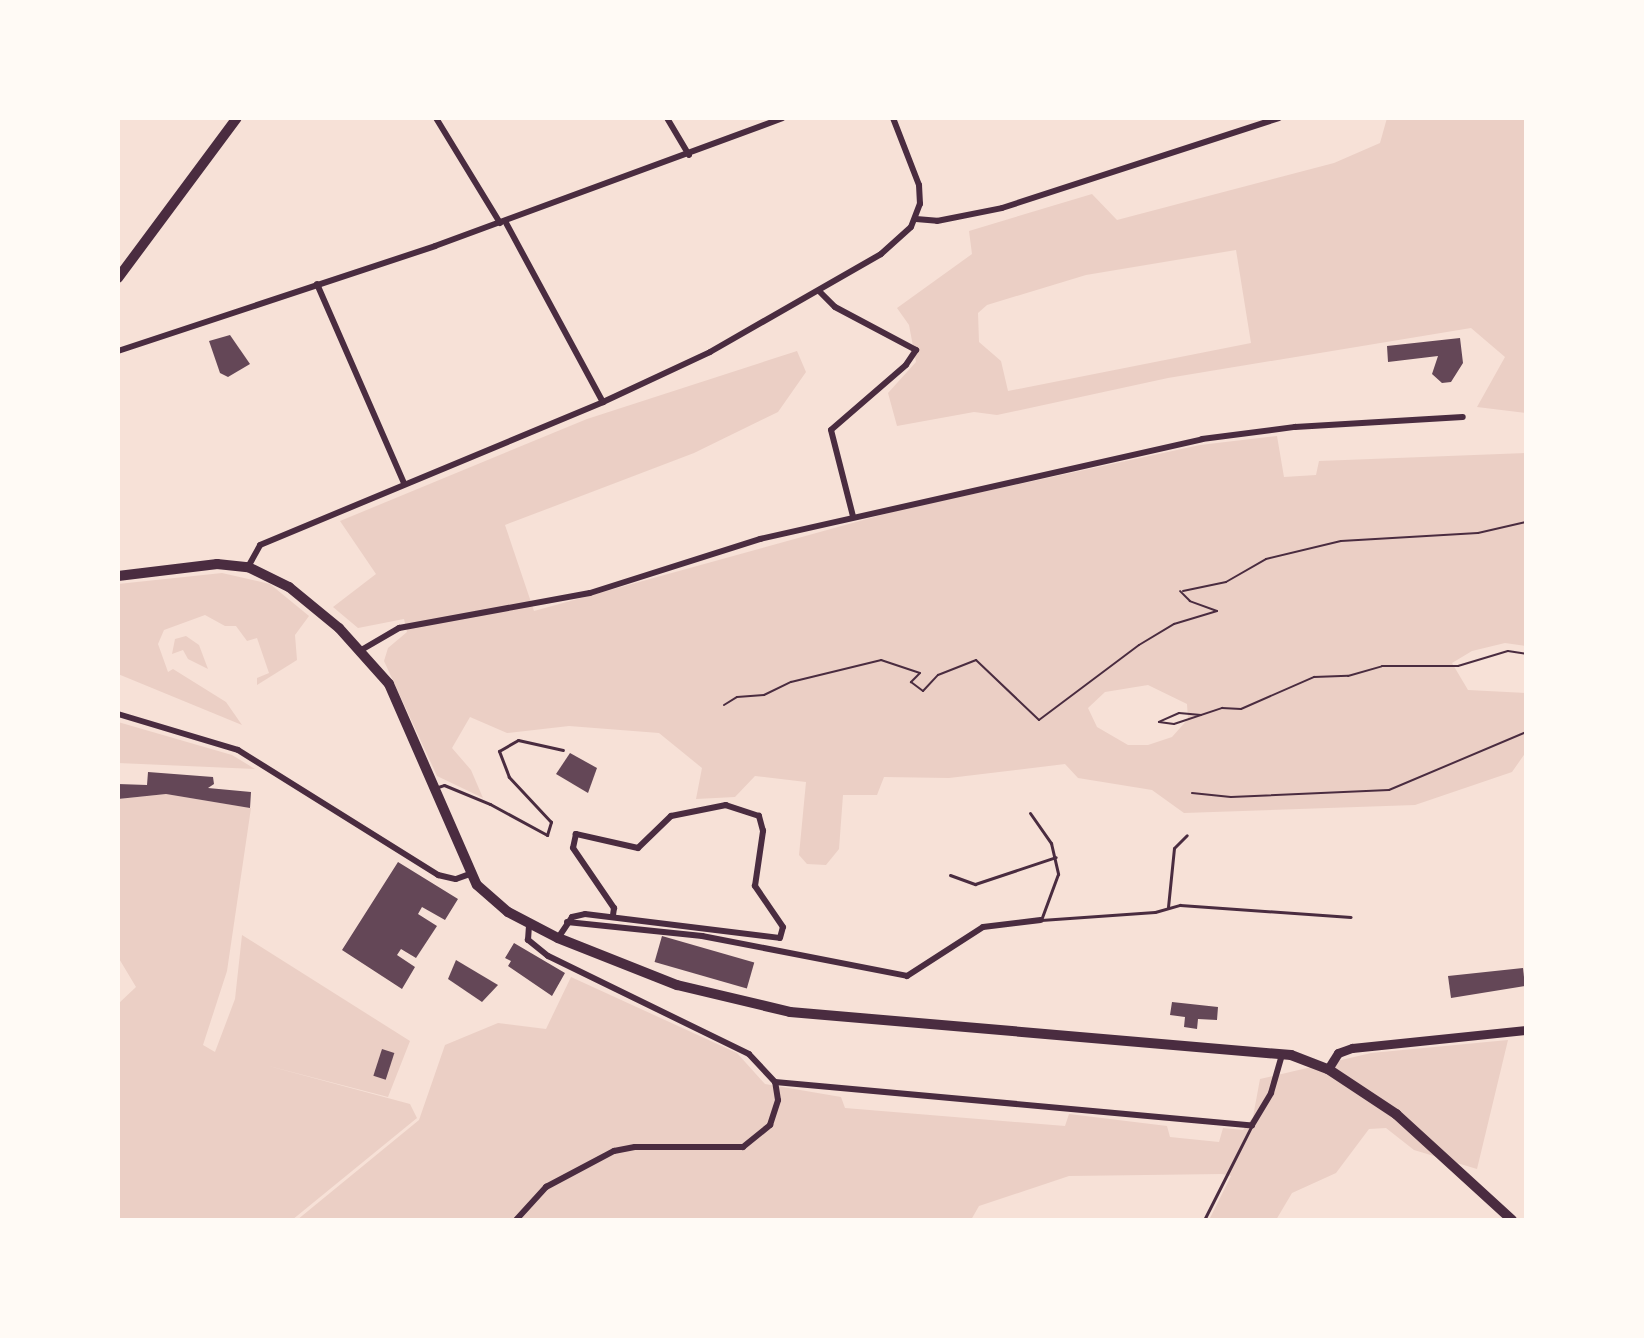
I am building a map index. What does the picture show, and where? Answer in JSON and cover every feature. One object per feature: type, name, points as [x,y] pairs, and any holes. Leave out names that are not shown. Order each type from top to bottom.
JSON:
[{"type":"main road","points":[[118,278],[237,118]]},
{"type":"main road","points":[[118,576],[217,564],[248,567],[289,587],[363,649],[389,684],[470,874],[492,901],[558,938],[677,985],[790,1012],[1282,1053],[1328,1069],[1413,1127],[1512,1220]]},
{"type":"main road","points":[[1328,1069],[1338,1053],[1352,1048],[1526,1030]]},
{"type":"street","points":[[436,118],[502,222],[603,402]]},
{"type":"street","points":[[667,118],[689,155]]},
{"type":"street","points":[[118,351],[502,222],[782,118]]},
{"type":"street","points":[[248,567],[260,545],[603,402],[820,292],[881,254],[916,219],[919,185],[893,118]]},
{"type":"street","points":[[916,219],[937,221],[1002,208],[1279,118]]},
{"type":"street","points":[[317,284],[404,483]]},
{"type":"street","points":[[820,292],[835,307],[916,350],[906,365],[842,416],[831,430],[853,516]]},
{"type":"street","points":[[363,649],[399,628],[590,593],[682,561],[853,516],[1202,439],[1295,427],[1463,417]]},
{"type":"street","points":[[118,714],[238,750],[438,875],[456,879],[470,874]]},
{"type":"street","points":[[558,938],[567,922],[577,915],[613,915],[780,938],[783,927],[755,886],[763,831],[759,816],[726,805],[671,816],[638,848],[576,834],[573,848],[614,908],[613,915]]},
{"type":"street","points":[[567,922],[702,936],[907,976],[983,927],[1041,920]]},
{"type":"street","points":[[516,1220],[546,1187],[614,1151],[656,1146],[723,1150],[751,1143],[770,1125],[778,1100],[775,1082],[749,1054],[548,956],[528,940],[529,924]]},
{"type":"street","points":[[775,1082],[1252,1125],[1271,1093],[1282,1053]]},
{"type":"lane","points":[[434,789],[444,785],[547,835],[551,822],[509,777],[499,751],[508,741],[518,740],[563,750]]},
{"type":"lane","points":[[1030,813],[1056,857],[1057,890],[1041,920]]},
{"type":"lane","points":[[1168,907],[1174,848],[1187,835]]},
{"type":"lane","points":[[950,875],[975,884],[1056,857]]},
{"type":"lane","points":[[1041,920],[1168,907],[1351,917]]},
{"type":"lane","points":[[1204,1220],[1252,1125]]},
{"type":"path","points":[[724,705],[737,697],[764,695],[791,682],[881,660],[920,673],[911,682],[923,691],[938,675],[976,660],[1039,720],[1139,645],[1174,624],[1217,611],[1190,601],[1180,591],[1226,582],[1266,559],[1341,541],[1478,533],[1526,522]]},
{"type":"path","points":[[1201,715],[1179,713],[1159,722],[1174,724],[1201,715],[1222,708],[1241,709],[1314,677],[1348,676],[1382,666],[1458,666],[1508,651],[1526,654]]},
{"type":"path","points":[[1192,793],[1231,797],[1389,790],[1526,732]]},
{"type":"shaded area","points":[[1387,118],[1526,118],[1526,413],[1477,407],[1505,357],[1471,328],[1168,378],[997,415],[974,412],[897,426],[888,393],[916,362],[909,325],[897,308],[972,254],[969,231],[1092,194],[1117,220],[1334,163],[1380,143]],"holes":[[[1236,250],[1251,343],[1008,391],[1001,361],[979,342],[978,313],[987,305],[1086,275]]]},
{"type":"shaded area","points":[[797,351],[806,372],[778,412],[694,453],[505,525],[534,611],[903,509],[1200,445],[1277,436],[1284,477],[1316,475],[1319,461],[1526,453],[1526,646],[1505,643],[1472,651],[1452,663],[1468,690],[1526,693],[1526,752],[1512,772],[1415,805],[1184,813],[1152,790],[1078,778],[1065,764],[949,778],[884,777],[877,795],[843,795],[839,849],[826,865],[807,864],[799,855],[806,782],[755,776],[735,797],[696,799],[702,768],[659,733],[569,726],[507,733],[470,717],[452,748],[471,770],[483,798],[437,776],[384,661],[388,648],[407,632],[404,619],[358,628],[333,607],[376,574],[340,521],[587,419]],"holes":[[[1148,685],[1187,704],[1188,719],[1172,737],[1148,745],[1128,745],[1097,727],[1088,708],[1105,692]]]},
{"type":"shaded area","points":[[222,573],[270,584],[309,616],[295,635],[297,660],[257,685],[257,678],[269,673],[257,638],[247,641],[236,626],[225,626],[205,615],[164,630],[158,644],[168,672],[173,669],[226,702],[242,725],[118,674],[118,584]]},
{"type":"shaded area","points":[[186,636],[199,645],[208,669],[188,659],[183,650],[172,654],[175,639]]},
{"type":"shaded area","points":[[118,722],[232,755],[255,769],[118,763]]},
{"type":"shaded area","points":[[166,794],[251,808],[227,971],[203,1045],[215,1052],[235,999],[242,935],[410,1041],[388,1097],[265,1065],[410,1104],[417,1118],[292,1220],[118,1220],[118,1004],[136,987],[118,957],[118,799]]},
{"type":"shaded area","points":[[571,977],[737,1053],[765,1084],[841,1097],[845,1108],[1065,1126],[1069,1114],[1167,1126],[1170,1137],[1219,1142],[1223,1128],[1243,1130],[1253,1117],[1260,1079],[1371,1053],[1508,1040],[1477,1169],[1414,1150],[1386,1128],[1369,1129],[1336,1173],[1292,1193],[1276,1220],[1209,1220],[1231,1176],[1222,1174],[1069,1176],[979,1206],[971,1220],[297,1220],[419,1120],[445,1045],[498,1023],[546,1029]]},
{"type":"building","points":[[230,335],[250,364],[228,377],[220,373],[209,341]]},
{"type":"building","points":[[1460,338],[1463,363],[1451,382],[1442,383],[1432,374],[1438,356],[1388,362],[1387,346]]},
{"type":"building","points":[[570,753],[597,768],[588,793],[556,774]]},
{"type":"building","points":[[148,772],[213,777],[214,784],[208,788],[251,792],[250,808],[166,794],[118,799],[118,784],[147,785]]},
{"type":"building","points":[[398,862],[458,899],[445,920],[422,907],[418,914],[437,926],[416,958],[401,949],[397,955],[415,967],[402,989],[342,950]]},
{"type":"building","points":[[662,936],[754,962],[747,988],[655,962]]},
{"type":"building","points":[[514,943],[565,973],[552,996],[508,966],[511,961],[505,958]]},
{"type":"building","points":[[456,960],[498,985],[482,1002],[448,979]]},
{"type":"building","points":[[1523,968],[1525,986],[1451,998],[1448,976]]},
{"type":"building","points":[[1172,1002],[1218,1007],[1217,1020],[1198,1019],[1197,1029],[1184,1027],[1185,1017],[1170,1015]]},
{"type":"building","points":[[382,1049],[394,1053],[386,1080],[373,1076]]}]
